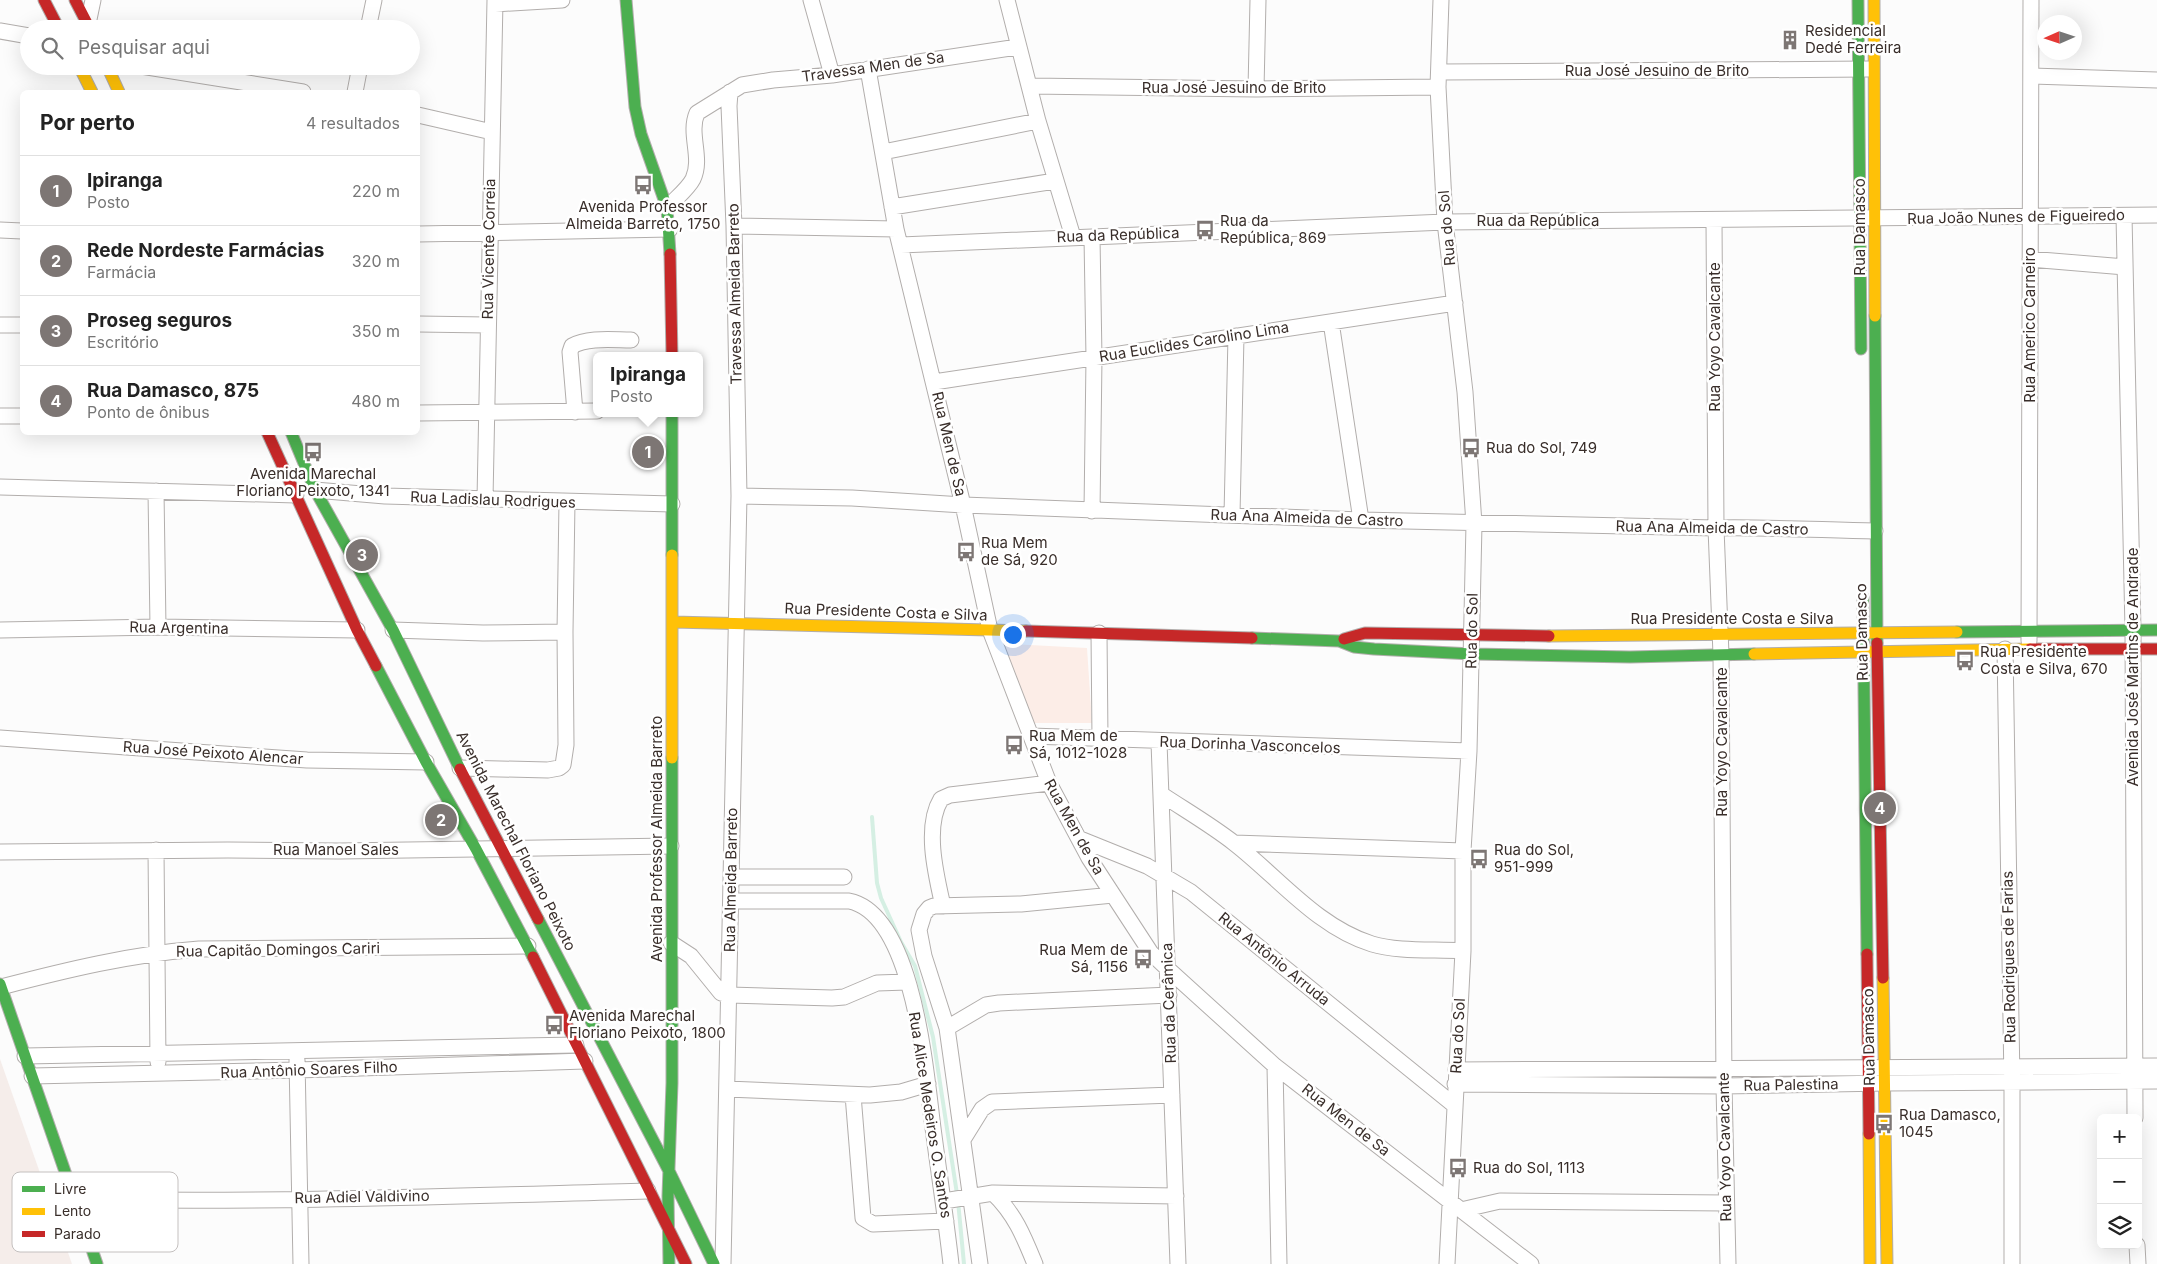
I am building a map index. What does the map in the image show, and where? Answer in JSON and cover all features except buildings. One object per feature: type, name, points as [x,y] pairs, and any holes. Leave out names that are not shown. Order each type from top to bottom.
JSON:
[{"type":"street","points":[[44,0],[54,20]]},
{"type":"street","points":[[75,0],[86,20]]},
{"type":"street","points":[[90,20],[93,0]]},
{"type":"street","points":[[370,20],[374,0]]},
{"type":"street","points":[[495,2],[562,0]]},
{"type":"street","points":[[626,0],[635,107],[641,134],[667,208],[670,229],[672,352]]},
{"type":"street","points":[[811,0],[832,75]]},
{"type":"street","points":[[1007,0],[1038,121],[1073,236]]},
{"type":"street","points":[[1256,90],[1258,0]]},
{"type":"street","name":"Rua do Sol","points":[[1441,0],[1439,80],[1445,222],[1464,392],[1474,524],[1469,752],[1463,851],[1463,951],[1455,1077],[1447,1264]]},
{"type":"street","name":"Rua Damasco","points":[[1858,0],[1861,365]]},
{"type":"street","name":"Rua Damasco","points":[[1874,0],[1875,219],[1866,531],[1877,634],[1885,1066],[1886,1264]]},
{"type":"street","name":"Rua Americo Carneiro","points":[[2029,649],[2031,0]]},
{"type":"street","name":"Rua Vicente Correia","points":[[485,499],[487,325],[491,234],[495,2]]},
{"type":"street","points":[[0,31],[20,34]]},
{"type":"street","name":"Travessa Men de Sa","points":[[667,208],[692,180],[696,169],[694,128],[697,113],[742,85],[773,80],[832,75],[1018,47]]},
{"type":"street","name":"Rua Men de Sa","points":[[868,69],[896,229],[963,505],[990,630],[1049,783],[1080,839],[1113,895],[1152,953],[1169,970],[1275,1066],[1531,1264]]},
{"type":"street","name":"Rua José Jesuino de Brito","points":[[1030,86],[1256,90],[1439,80],[1874,69]]},
{"type":"street","points":[[84,75],[91,90]]},
{"type":"street","points":[[111,75],[118,90]]},
{"type":"street","points":[[198,75],[292,90]]},
{"type":"street","points":[[355,90],[358,75]]},
{"type":"street","points":[[2030,76],[2157,80]]},
{"type":"street","name":"Travessa Almeida Barreto","points":[[730,92],[739,496]]},
{"type":"street","points":[[420,115],[492,132]]},
{"type":"street","points":[[883,152],[1038,121]]},
{"type":"street","points":[[892,207],[1055,181]]},
{"type":"street","name":"Rua João Nunes de Figueiredo","points":[[1875,219],[2030,215],[2157,215]]},
{"type":"street","name":"Avenida José Martins de Andrade","points":[[2124,216],[2133,630],[2136,1114]]},
{"type":"street","name":"Rua da República","points":[[901,245],[1073,236],[1092,237],[1445,222],[1875,219]]},
{"type":"street","name":"Rua Yoyo Cavalcante","points":[[1714,220],[1716,528],[1721,655],[1724,1086],[1728,1264]]},
{"type":"street","points":[[734,226],[896,229]]},
{"type":"street","points":[[420,234],[670,229]]},
{"type":"street","points":[[0,230],[20,231]]},
{"type":"street","points":[[1092,237],[1094,358],[1092,511]]},
{"type":"street","points":[[2030,260],[2126,267]]},
{"type":"street","name":"Rua Euclides Carolino Lima","points":[[934,382],[1455,303]]},
{"type":"street","points":[[1331,322],[1360,520]]},
{"type":"street","points":[[420,324],[487,325]]},
{"type":"street","points":[[0,325],[20,325]]},
{"type":"street","points":[[1232,515],[1236,336]]},
{"type":"street","points":[[575,412],[570,352],[572,346],[578,342],[631,340]]},
{"type":"street","points":[[420,412],[593,411]]},
{"type":"street","points":[[0,416],[20,416]]},
{"type":"street","name":"Avenida Professor Almeida Barreto","points":[[669,1264],[666,1226],[670,1173],[673,622],[672,417]]},
{"type":"street","points":[[268,435],[357,630],[426,762],[476,849],[528,946],[648,1191],[686,1264]]},
{"type":"street","name":"Avenida Marechal Floriano Peixoto","points":[[292,435],[315,490],[393,630],[460,768],[670,1173],[714,1264]]},
{"type":"street","points":[[0,487],[296,495]]},
{"type":"street","name":"Rua Ladislau Rodrigues","points":[[315,490],[385,496],[672,504]]},
{"type":"street","points":[[156,491],[158,627]]},
{"type":"street","name":"Rua Ana Almeida de Castro","points":[[739,496],[852,498],[1092,511],[1474,524],[1716,528],[1769,527],[1820,531],[1866,531]]},
{"type":"street","name":"Rua Almeida Barreto","points":[[723,1264],[739,496]]},
{"type":"street","points":[[460,768],[548,770],[562,765],[566,745],[567,502]]},
{"type":"street","name":"Rua Damasco","points":[[1863,588],[1862,652],[1870,1264]]},
{"type":"street","name":"Rua Presidente Costa e Silva","points":[[673,622],[1099,632],[1339,641],[1354,647],[1472,654],[1630,657],[2004,649],[2157,649]]},
{"type":"street","name":"Rua Argentina","points":[[0,630],[158,627],[357,630]]},
{"type":"street","points":[[393,630],[484,633],[565,632]]},
{"type":"street","name":"Rua Presidente Costa e Silva","points":[[1339,641],[1358,634],[1581,636],[1720,633],[1877,634],[2157,630]]},
{"type":"street","points":[[1099,632],[1100,739]]},
{"type":"street","name":"Rua Rodrigues de Farias","points":[[2004,649],[2010,1066],[2012,1083],[2012,1264]]},
{"type":"street","name":"Rua Dorinha Vasconcelos","points":[[1031,736],[1469,752]]},
{"type":"street","name":"Rua José Peixoto Alencar","points":[[0,738],[308,760],[426,762]]},
{"type":"street","name":"Rua da Cerâmica","points":[[1159,742],[1169,970],[1178,1264]]},
{"type":"street","points":[[1049,783],[950,795],[941,798],[936,808],[934,819],[933,858],[936,907],[1021,904],[1113,895]]},
{"type":"street","points":[[1161,794],[1234,843],[1310,908],[1339,929],[1362,940],[1386,947],[1463,951]]},
{"type":"street","name":"Rua Antônio Arruda","points":[[1080,839],[1147,866],[1165,875],[1198,898],[1454,1105]]},
{"type":"street","points":[[1234,843],[1463,851]]},
{"type":"street","name":"Rua Manoel Sales","points":[[0,852],[156,850],[339,851],[672,846]]},
{"type":"street","points":[[156,850],[158,1073]]},
{"type":"street","points":[[731,877],[844,877]]},
{"type":"street","name":"Rua Alice Medeiros O. Santos","points":[[731,901],[849,900],[869,909],[882,924],[898,954],[907,982],[921,1038],[928,1084],[958,1199],[980,1264]]},
{"type":"street","name":"Rua Alice Medeiros O. Santos","points":[[936,907],[920,921],[921,941],[947,1028],[964,1138],[958,1199],[946,1221],[951,1264]]},
{"type":"street","points":[[671,943],[691,956],[721,993],[729,995],[832,998],[844,997],[878,983],[907,982]]},
{"type":"street","name":"Rua Capitão Domingos Cariri","points":[[0,985],[157,952],[199,949],[528,946]]},
{"type":"street","points":[[0,985],[66,1172]]},
{"type":"street","points":[[947,1028],[986,1005],[999,1003],[1169,995]]},
{"type":"street","name":"Rua Antônio Soares Filho","points":[[25,1056],[576,1045]]},
{"type":"street","points":[[297,1051],[301,1264]]},
{"type":"street","name":"Rua Antônio Soares Filho","points":[[32,1076],[585,1061]]},
{"type":"street","points":[[1275,1066],[1279,1264]]},
{"type":"street","name":"Rua Palestina","points":[[1455,1077],[1724,1069],[2010,1066],[2135,1074],[2157,1081]]},
{"type":"street","name":"Rua Palestina","points":[[1455,1077],[1724,1086],[2012,1083],[2135,1074],[2157,1066]]},
{"type":"street","points":[[727,1089],[853,1095],[887,1094],[928,1084]]},
{"type":"street","points":[[853,1095],[861,1214],[866,1222],[872,1224],[946,1221]]},
{"type":"street","points":[[964,1138],[982,1109],[992,1102],[1172,1095]]},
{"type":"street","name":"Rua Adiel Valdivino","points":[[178,1201],[648,1191]]},
{"type":"street","points":[[993,1193],[1010,1210],[1019,1224],[1035,1264]]},
{"type":"street","points":[[958,1199],[993,1193],[1176,1196]]},
{"type":"street","points":[[1461,1210],[1500,1201],[1726,1203]]},
{"type":"street","points":[[2137,1249],[2138,1264]]},
{"type":"street","points":[[93,1252],[97,1264]]},
{"type":"shaded area","points":[[994,643],[1087,648],[1092,723],[1022,723]]},
{"type":"shaded area","points":[[0,1059],[40,1172],[12,1172],[12,1252],[68,1252],[72,1264],[0,1264]]},
{"type":"waterway","points":[[872,817],[877,883],[881,898],[901,942],[915,966],[933,1037],[957,1194]]},
{"type":"waterway","points":[[958,1201],[964,1264]]},
{"type":"traffic: fast","points":[[626,0],[635,107],[641,134],[667,208],[670,254]]},
{"type":"traffic: fast","points":[[1858,0],[1861,349]]},
{"type":"traffic: fast","points":[[1875,316],[1877,643]]},
{"type":"traffic: fast","points":[[672,417],[672,555]]},
{"type":"traffic: fast","points":[[292,435],[315,490],[393,630],[460,769]]},
{"type":"traffic: fast","points":[[1863,597],[1867,954]]},
{"type":"traffic: fast","points":[[1957,632],[2157,630]]},
{"type":"traffic: fast","points":[[1252,638],[1339,641],[1354,647],[1374,649],[1472,654],[1630,657],[1754,654]]},
{"type":"traffic: fast","points":[[376,666],[426,762],[476,849],[533,957]]},
{"type":"traffic: fast","points":[[669,1264],[668,1196],[672,1083],[672,758]]},
{"type":"traffic: fast","points":[[538,919],[670,1173],[714,1264]]},
{"type":"traffic: fast","points":[[0,984],[65,1172]]},
{"type":"traffic: fast","points":[[93,1252],[97,1264]]},
{"type":"traffic: slow","points":[[1874,0],[1875,316]]},
{"type":"traffic: slow","points":[[84,75],[91,90]]},
{"type":"traffic: slow","points":[[111,75],[118,90]]},
{"type":"traffic: slow","points":[[672,555],[672,758]]},
{"type":"traffic: slow","points":[[673,622],[1026,631]]},
{"type":"traffic: slow","points":[[1549,636],[1957,632]]},
{"type":"traffic: slow","points":[[1754,654],[2030,649]]},
{"type":"traffic: slow","points":[[1883,978],[1887,1264]]},
{"type":"traffic: slow","points":[[1869,1134],[1870,1264]]},
{"type":"traffic: jam","points":[[44,0],[54,20]]},
{"type":"traffic: jam","points":[[75,0],[85,20]]},
{"type":"traffic: jam","points":[[670,254],[672,352]]},
{"type":"traffic: jam","points":[[268,435],[357,630],[376,666]]},
{"type":"traffic: jam","points":[[1026,631],[1252,638]]},
{"type":"traffic: jam","points":[[1344,639],[1365,633],[1549,636]]},
{"type":"traffic: jam","points":[[1877,643],[1883,978]]},
{"type":"traffic: jam","points":[[2030,649],[2157,649]]},
{"type":"traffic: jam","points":[[460,769],[538,919]]},
{"type":"traffic: jam","points":[[1867,954],[1869,1134]]},
{"type":"traffic: jam","points":[[533,957],[686,1264]]},
{"type":"place","name":"Residencial Dedé Ferreira","points":[[1790,40]]},
{"type":"place","name":"Avenida Professor Almeida Barreto, 1750","points":[[643,185]]},
{"type":"place","name":"Rua da República, 869","points":[[1205,230]]},
{"type":"place","name":"Rua do Sol, 749","points":[[1471,448]]},
{"type":"place","name":"Avenida Marechal Floriano Peixoto, 1341","points":[[313,452]]},
{"type":"place","name":"Ipiranga","points":[[648,452]]},
{"type":"place","name":"Rua Mem de Sá, 920","points":[[966,552]]},
{"type":"place","name":"Proseg seguros","points":[[362,555]]},
{"type":"place","name":"Rua Presidente Costa e Silva, 670","points":[[1965,661]]},
{"type":"place","name":"Rua Mem de Sá, 1012-1028","points":[[1014,745]]},
{"type":"place","name":"Rua Damasco, 875","points":[[1880,808]]},
{"type":"place","name":"Rede Nordeste Farmácias","points":[[441,820]]},
{"type":"place","name":"Rua do Sol, 951-999","points":[[1479,859]]},
{"type":"place","name":"Rua Mem de Sá, 1156","points":[[1143,959]]},
{"type":"place","name":"Avenida Marechal Floriano Peixoto, 1800","points":[[554,1025]]},
{"type":"place","name":"Rua Damasco, 1045","points":[[1884,1124]]},
{"type":"place","name":"Rua do Sol, 1113","points":[[1458,1168]]}]
